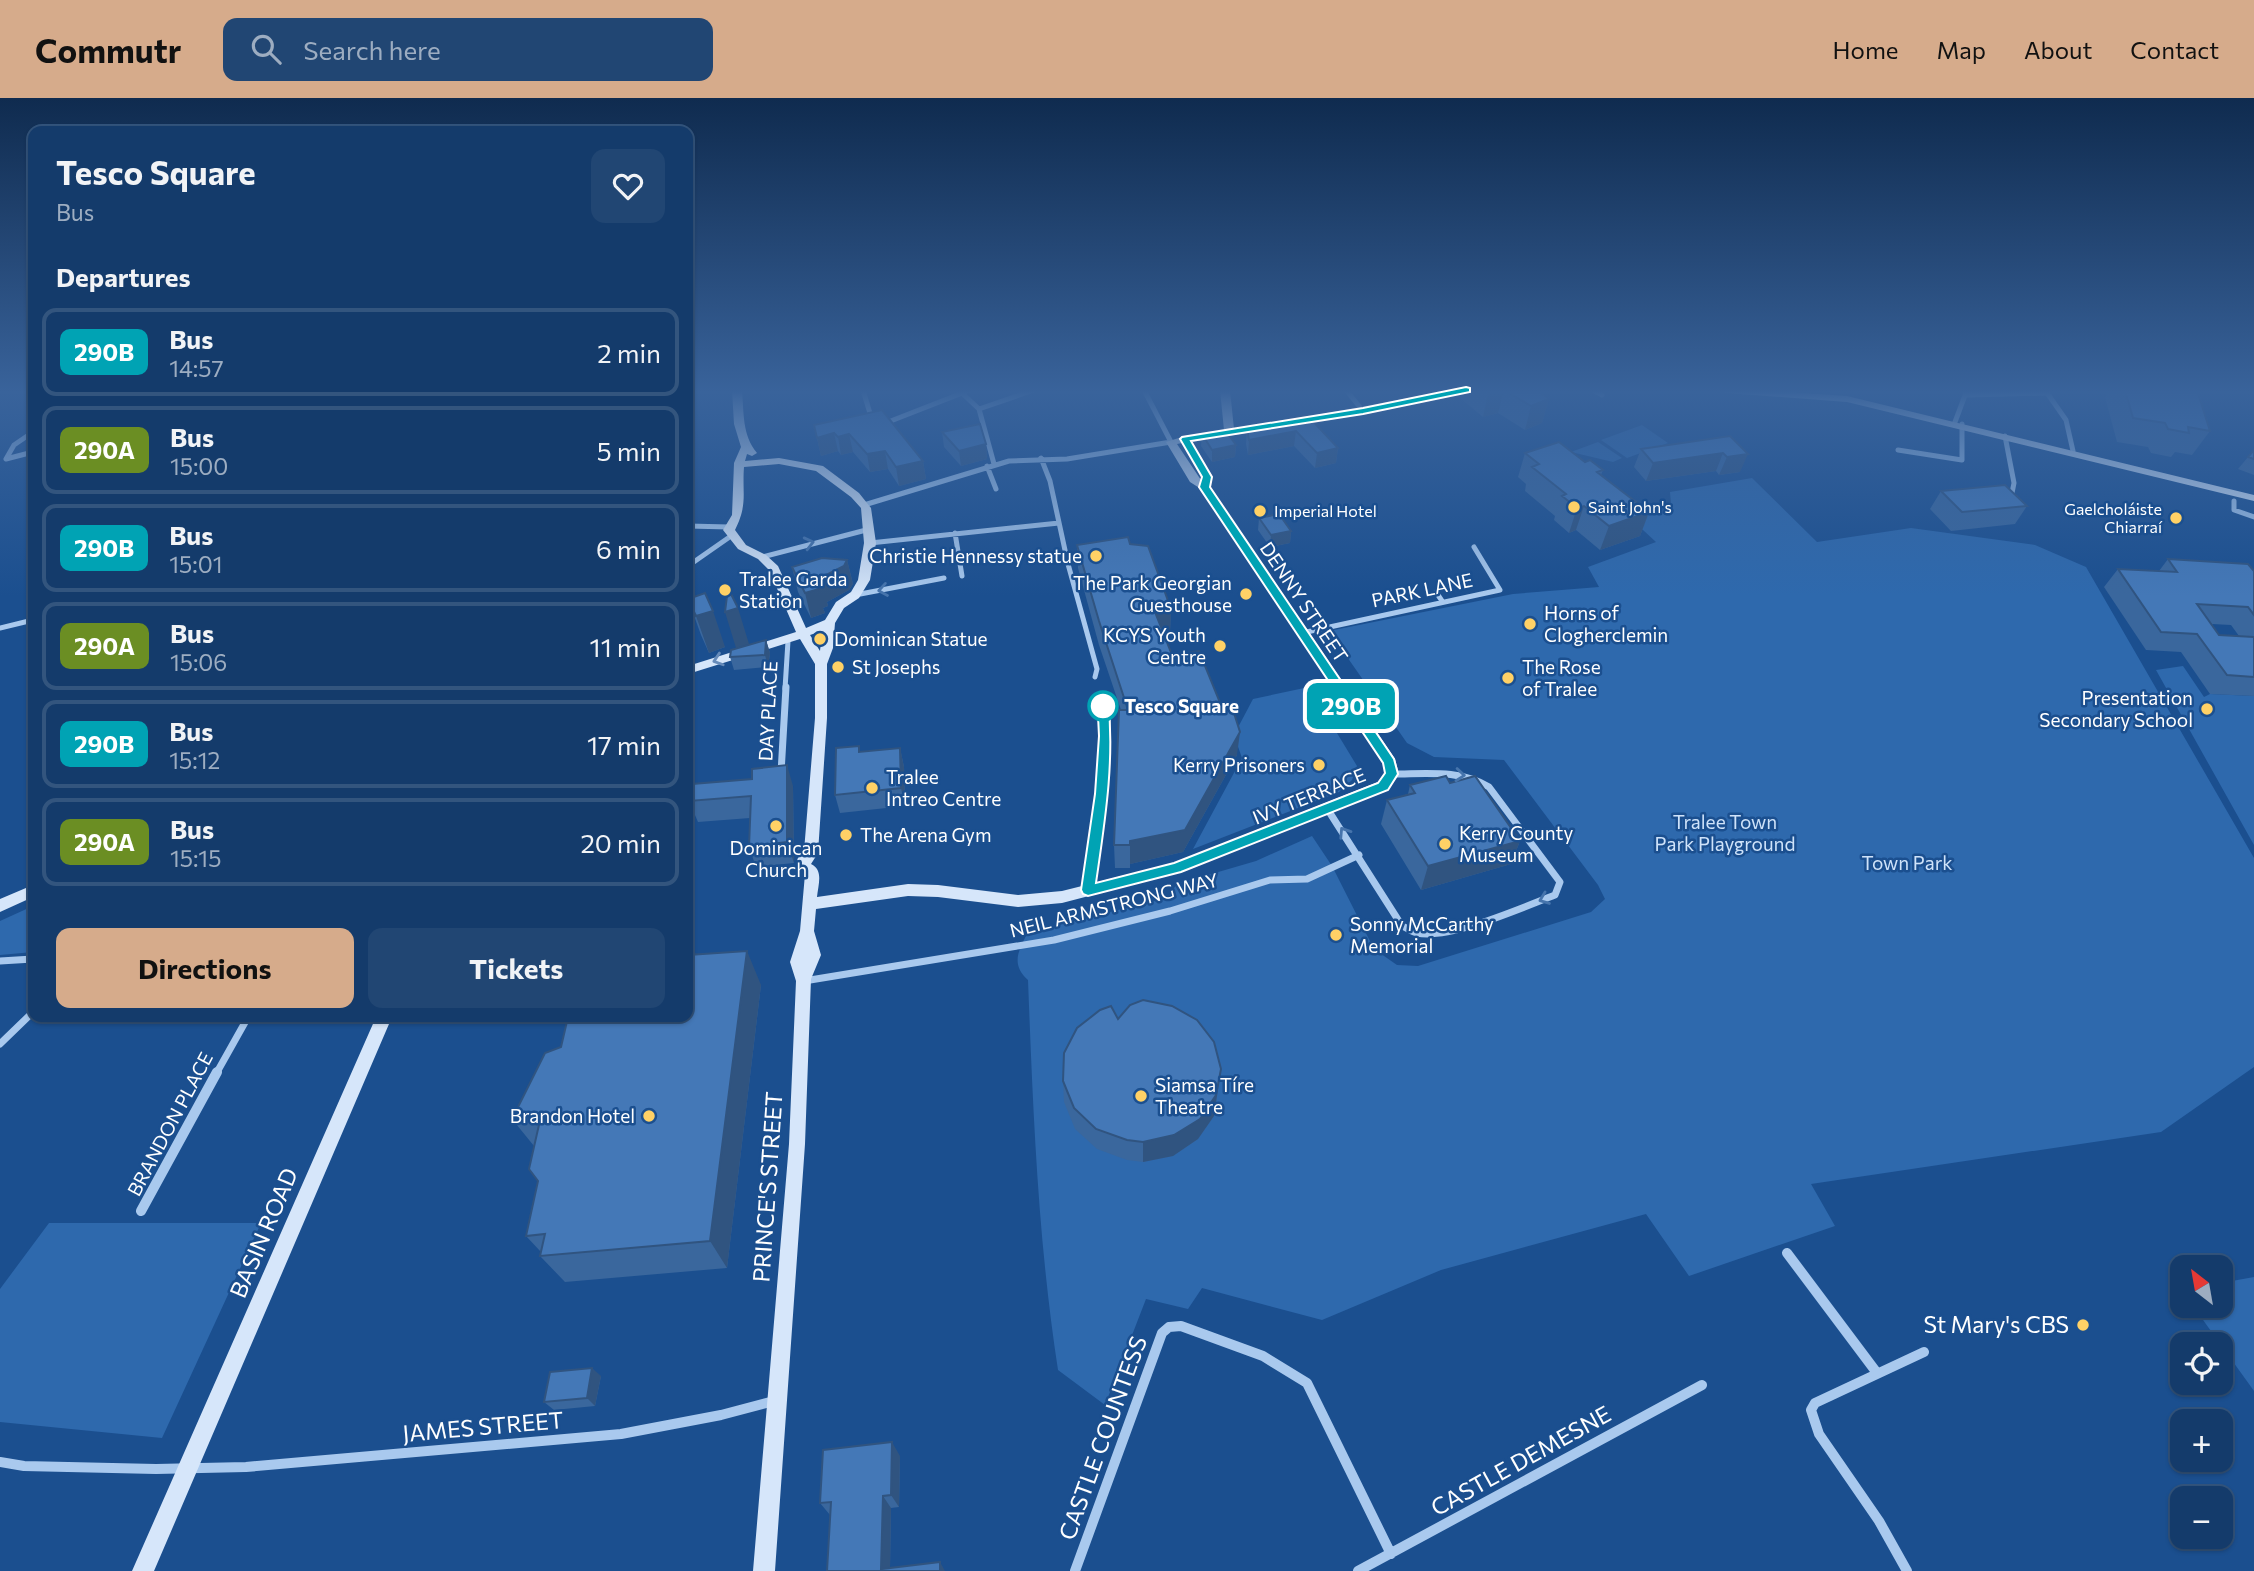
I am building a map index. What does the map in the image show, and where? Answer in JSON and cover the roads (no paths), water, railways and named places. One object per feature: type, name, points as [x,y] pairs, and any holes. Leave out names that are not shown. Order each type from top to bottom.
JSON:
[{"type":"main road","points":[[741,459],[737,516],[730,531],[741,547],[762,557],[774,569],[821,667]]},
{"type":"main road","name":"DENNY STREET","points":[[1181,459],[1194,480],[1205,487],[1390,762],[1392,774]]},
{"type":"main road","name":"DENNY STREET","points":[[1196,459],[1207,477],[1205,487]]},
{"type":"main road","points":[[2097,459],[2238,498],[2254,498]]},
{"type":"main road","points":[[741,464],[764,460],[819,468],[864,505],[870,529],[864,580],[855,595],[840,605],[829,622],[827,648],[821,667]]},
{"type":"main road","points":[[693,669],[788,641],[829,622]]},
{"type":"main road","name":"PRINCE'S STREET","points":[[764,1571],[797,1144],[804,979],[798,962],[807,931],[810,904],[812,871],[803,867],[804,859],[811,853],[821,718],[821,667]]},
{"type":"main road","name":"IVY TERRACE","points":[[810,904],[908,890],[1043,901],[1164,872],[1328,810],[1383,786],[1392,774]]},
{"type":"main road","points":[[0,906],[28,893]]},
{"type":"main road","name":"BASIN ROAD","points":[[143,1571],[382,1022]]},
{"type":"street","points":[[990,459],[996,489]]},
{"type":"street","points":[[864,505],[991,465],[1036,459]]},
{"type":"street","points":[[1041,459],[1050,481],[1068,564],[1097,669],[1095,677]]},
{"type":"street","points":[[2008,459],[2014,483],[2011,499]]},
{"type":"street","points":[[2238,498],[2234,510],[2254,517]]},
{"type":"street","points":[[870,543],[1059,523]]},
{"type":"street","points":[[693,526],[730,531]]},
{"type":"street","points":[[762,557],[870,529]]},
{"type":"street","points":[[693,562],[730,531]]},
{"type":"street","points":[[955,533],[962,576]]},
{"type":"street","name":"PARK LANE","points":[[1302,633],[1500,590],[1474,547]]},
{"type":"street","points":[[1068,564],[1081,562]]},
{"type":"street","points":[[855,595],[944,578]]},
{"type":"street","points":[[1436,592],[1443,601]]},
{"type":"street","points":[[0,628],[28,621]]},
{"type":"street","name":"DAY PLACE","points":[[780,783],[788,641]]},
{"type":"street","name":"IVY TERRACE","points":[[1359,855],[1402,926],[1419,934],[1436,933],[1491,918],[1555,895],[1559,888],[1560,882],[1521,827],[1489,787],[1479,779],[1458,774],[1392,774]]},
{"type":"street","points":[[1328,810],[1359,855]]},
{"type":"street","name":"NEIL ARMSTRONG WAY","points":[[804,979],[1054,940],[1170,911],[1270,880],[1307,879],[1359,855]]},
{"type":"street","points":[[0,961],[28,959]]},
{"type":"street","points":[[0,1044],[28,1017]]},
{"type":"street","name":"BRANDON PLACE","points":[[141,1211],[245,1022]]},
{"type":"street","points":[[1787,1253],[1877,1373]]},
{"type":"street","name":"CASTLE COUNTESS","points":[[1075,1571],[1162,1333],[1169,1327],[1181,1326],[1276,1363],[1293,1371],[1307,1383],[1391,1553]]},
{"type":"street","points":[[1907,1571],[1879,1521],[1819,1434],[1811,1410],[1815,1403],[1924,1352]]},
{"type":"street","name":"CASTLE DEMESNE","points":[[1358,1571],[1702,1385]]},
{"type":"street","name":"JAMES STREET","points":[[0,1462],[24,1466],[189,1469],[246,1467],[621,1434],[721,1415],[777,1400]]},
{"type":"place","name":"Saint John's","points":[[1574,507]]},
{"type":"place","name":"Imperial Hotel","points":[[1260,511]]},
{"type":"place","name":"Gaelcholáiste Chiarraí","points":[[2176,518]]},
{"type":"place","name":"Christie Hennessy statue","points":[[1096,556]]},
{"type":"place","name":"Tralee Garda Station","points":[[725,590]]},
{"type":"place","name":"The Park Georgian Guesthouse","points":[[1246,594]]},
{"type":"place","name":"Horns of Clogherclemin","points":[[1530,624]]},
{"type":"place","name":"Dominican Statue","points":[[820,639]]},
{"type":"place","name":"KCYS Youth Centre","points":[[1220,646]]},
{"type":"place","name":"St Josephs","points":[[838,667]]},
{"type":"place","name":"The Rose of Tralee","points":[[1508,678]]},
{"type":"place","name":"Tesco Square","points":[[1103,706]]},
{"type":"place","name":"Presentation Secondary School","points":[[2207,709]]},
{"type":"place","name":"Kerry Prisoners","points":[[1319,765]]},
{"type":"place","name":"Tralee Intreo Centre","points":[[872,788]]},
{"type":"place","name":"Dominican Church","points":[[776,826]]},
{"type":"place","name":"The Arena Gym","points":[[846,835]]},
{"type":"place","name":"Kerry County Museum","points":[[1445,844]]},
{"type":"place","name":"Sonny McCarthy Memorial","points":[[1336,935]]},
{"type":"place","name":"Siamsa Tíre Theatre","points":[[1141,1096]]},
{"type":"place","name":"Brandon Hotel","points":[[649,1116]]},
{"type":"place","name":"St Mary's CBS","points":[[2083,1325]]},
{"type":"park label","name":"Tralee Town Park Playground","points":[[1725,833]]},
{"type":"park label","name":"Town Park","points":[[1907,863]]}]
